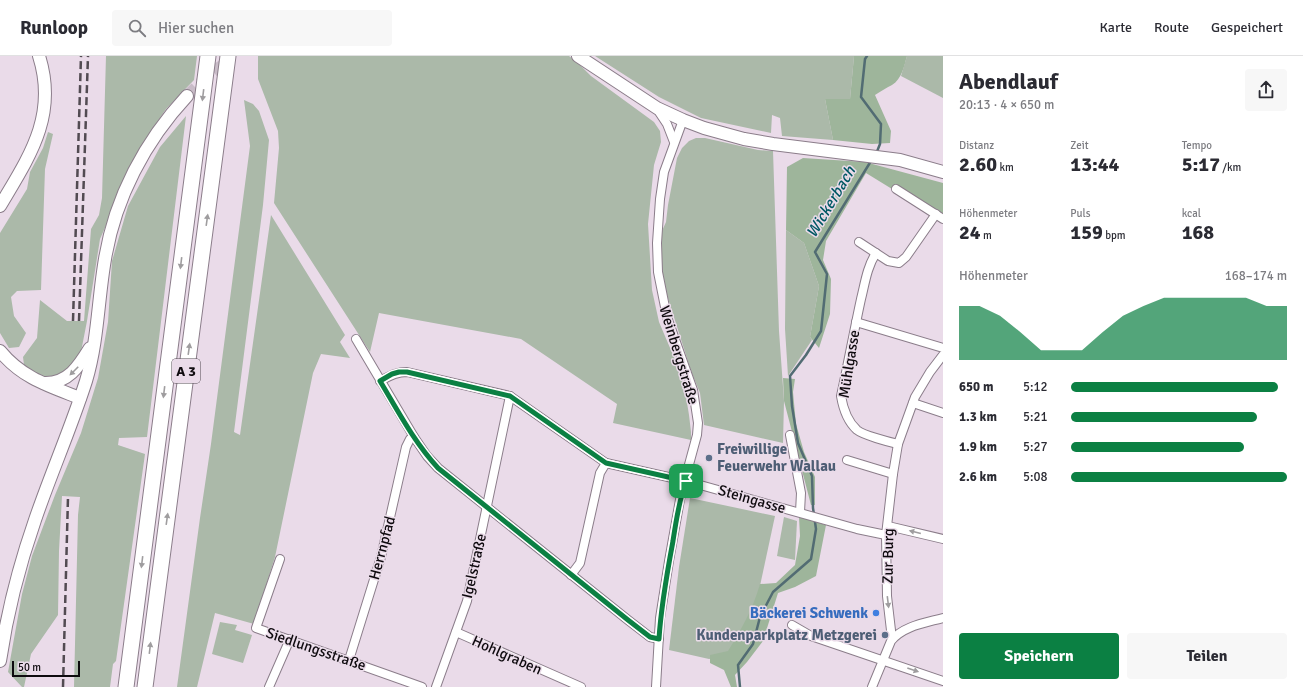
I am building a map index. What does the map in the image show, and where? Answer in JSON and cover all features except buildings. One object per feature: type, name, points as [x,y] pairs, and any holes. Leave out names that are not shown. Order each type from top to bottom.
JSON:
[{"type":"highway","name":"A 3","points":[[126,687],[208,56]]},
{"type":"highway","name":"A 3","points":[[145,687],[228,56]]},
{"type":"main road","points":[[0,206],[29,158],[39,133],[45,94],[39,56]]},
{"type":"main road","points":[[578,56],[657,108],[682,120],[722,134],[772,144],[886,158],[943,172]]},
{"type":"main road","points":[[0,661],[13,594],[26,545],[66,440],[89,366],[95,340],[105,259],[111,231],[120,203],[133,173],[151,141],[166,120],[187,96]]},
{"type":"main road","points":[[41,383],[53,382],[70,375],[79,366],[95,340]]},
{"type":"main road","points":[[0,351],[15,367],[32,378],[80,398]]},
{"type":"street","points":[[657,108],[674,142]]},
{"type":"street","name":"Weinbergstraße","points":[[656,687],[660,618],[669,561],[681,494],[686,481],[697,435],[698,423],[693,390],[666,317],[658,272],[657,243],[663,179],[682,120]]},
{"type":"street","points":[[896,189],[943,219]]},
{"type":"street","points":[[859,242],[888,261],[899,263],[906,258],[936,214]]},
{"type":"street","name":"Mühlgasse","points":[[876,253],[869,265],[841,396],[844,411],[849,420],[858,430],[898,444]]},
{"type":"street","name":"Mühlgasse","points":[[856,322],[943,348]]},
{"type":"street","points":[[356,339],[414,437],[427,456],[438,468],[650,637],[659,639]]},
{"type":"street","name":"Zur Burg","points":[[892,639],[887,596],[886,535],[892,474],[898,444],[915,397],[930,372],[943,355]]},
{"type":"street","name":"Steingasse","points":[[380,381],[392,374],[407,372],[510,396],[606,463],[686,481],[857,529],[886,535]]},
{"type":"street","name":"Igelstraße","points":[[436,687],[467,601],[510,396]]},
{"type":"street","points":[[913,403],[943,412]]},
{"type":"street","points":[[790,435],[804,514]]},
{"type":"street","name":"Herrnpfad","points":[[349,660],[381,557],[406,447],[410,439],[414,437]]},
{"type":"street","points":[[847,460],[892,474]]},
{"type":"street","points":[[572,575],[580,563],[600,473],[606,463]]},
{"type":"street","points":[[888,526],[943,539]]},
{"type":"street","name":"Siedlungsstraße","points":[[280,559],[256,628],[422,687]]},
{"type":"street","points":[[872,687],[892,639],[896,635],[910,627],[943,618]]},
{"type":"street","points":[[792,625],[811,636],[943,681]]},
{"type":"street","name":"Hohlgraben","points":[[456,632],[581,687]]},
{"type":"street","points":[[269,687],[290,639]]},
{"type":"green space","points":[[106,56],[197,56],[194,80],[166,109],[141,146],[100,239],[80,357],[73,368],[57,377],[42,376],[24,365],[23,357],[37,338],[40,300],[67,321],[84,321],[91,229],[99,215],[102,198]]},
{"type":"green space","points":[[258,56],[569,56],[591,76],[654,122],[660,131],[661,142],[654,165],[648,224],[652,290],[659,322],[679,369],[685,390],[691,440],[613,423],[617,404],[521,339],[379,313],[370,352],[274,203],[279,148],[278,131],[258,79]]},
{"type":"green space","points":[[595,56],[854,56],[850,99],[825,99],[833,140],[782,136],[780,118],[772,115],[771,133],[701,118],[659,97]]},
{"type":"green space","points":[[854,56],[907,56],[898,79],[892,85],[875,95],[891,131],[890,143],[872,144],[833,140],[825,99],[850,99]]},
{"type":"green space","points":[[907,56],[943,56],[943,98],[901,76]]},
{"type":"green space","points":[[244,100],[253,104],[259,111],[269,140],[263,205],[234,432],[240,435],[271,215],[345,335],[340,342],[350,358],[321,354],[313,373],[275,557],[254,624],[215,613],[197,687],[177,687],[250,146]]},
{"type":"green space","points":[[186,116],[147,437],[119,438],[118,445],[145,454],[116,661],[113,664],[110,687],[74,687],[78,515],[80,497],[62,496],[58,615],[31,654],[24,687],[22,687],[8,672],[22,594],[32,556],[55,495],[81,433],[98,378],[108,322],[112,261],[128,206],[160,147]]},
{"type":"green space","points":[[48,132],[53,134],[45,169],[41,290],[17,291],[11,297],[14,316],[26,333],[19,347],[9,348],[0,333],[0,233],[27,189],[30,172],[43,148]]},
{"type":"green space","points":[[696,138],[705,138],[758,150],[773,151],[779,331],[784,401],[783,443],[704,425],[700,393],[691,371],[667,295],[662,270],[662,231],[666,222],[677,158],[682,148],[689,141]]},
{"type":"green space","points":[[803,158],[865,162],[943,183],[943,215],[895,185],[892,189],[866,173],[826,241],[823,260],[831,279],[830,314],[819,348],[810,337],[819,286],[804,243],[786,230],[787,167]]},
{"type":"green space","points":[[786,230],[804,243],[819,286],[810,337],[812,340],[788,376],[785,329]]},
{"type":"green space","points":[[783,378],[795,379],[793,392],[796,424],[804,452],[815,477],[815,505],[811,505],[784,401]]},
{"type":"green space","points":[[690,498],[775,516],[755,609],[735,654],[709,659],[669,650],[679,567]]},
{"type":"green space","points":[[784,517],[797,521],[795,560],[777,556]]},
{"type":"green space","points":[[799,517],[826,525],[816,576],[795,587],[778,593],[763,641],[735,675],[737,687],[731,687],[724,670],[710,663],[710,655],[728,651],[754,603],[760,584],[776,583],[795,565],[800,536]]},
{"type":"green space","points":[[220,622],[237,625],[235,630],[252,635],[243,663],[212,654]]},
{"type":"waterway","name":"Wickerbach","points":[[867,56],[865,59],[861,97],[881,124],[880,144],[876,154]]},
{"type":"waterway","name":"Wickerbach","points":[[740,687],[738,665],[753,644],[760,617],[773,592],[811,559],[816,529],[813,508],[812,476],[798,443],[792,406],[790,376],[806,355],[821,331],[827,274],[815,252],[871,161]]},
{"type":"tunnel","points":[[187,96],[208,76],[231,59]]},
{"type":"railway","points":[[73,321],[81,56]]},
{"type":"railway","points":[[79,321],[88,56]]},
{"type":"railway","points":[[63,687],[68,497]]},
{"type":"place","name":"Freiwillige Feuerwehr Wallau","points":[[709,458]]},
{"type":"place","name":"Bäckerei Schwenk","points":[[876,613]]},
{"type":"place","name":"Kundenparkplatz Metzgerei","points":[[885,635]]},
{"type":"route","points":[[407,372],[510,396],[606,463],[686,481],[681,494],[669,561],[660,618],[659,639],[650,637],[628,620],[438,468],[427,456],[414,437],[380,381],[392,374],[407,372]]}]
